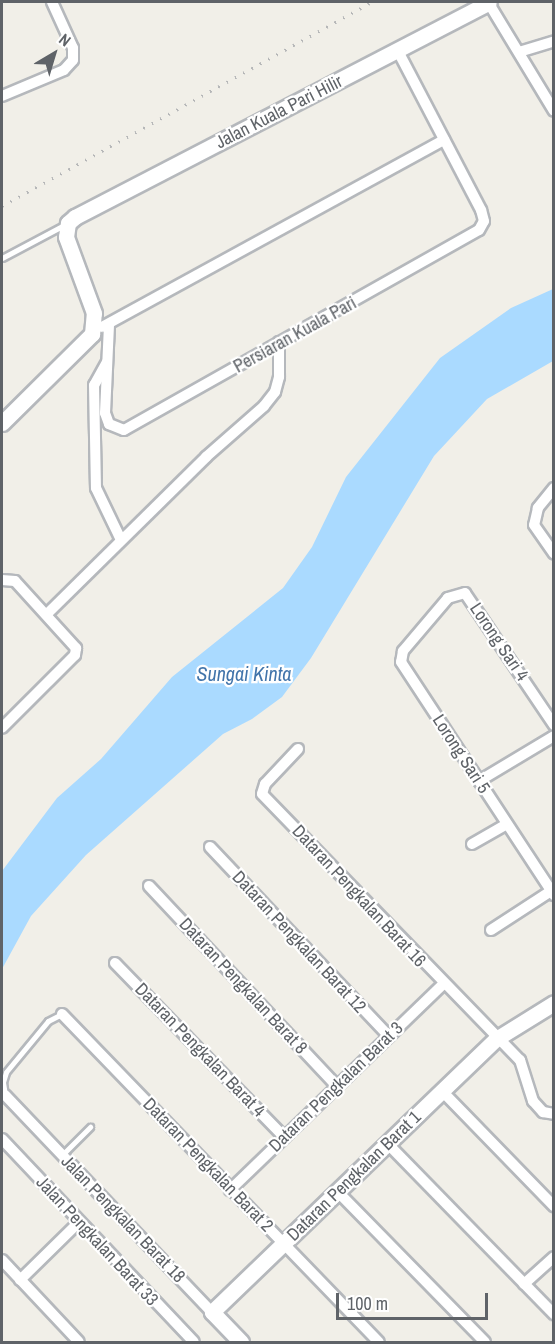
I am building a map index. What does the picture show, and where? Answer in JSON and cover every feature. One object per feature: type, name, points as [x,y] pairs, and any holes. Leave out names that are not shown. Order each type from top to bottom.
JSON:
[{"type":"street","points":[[2,96],[64,70],[73,60],[73,48],[52,2]]},
{"type":"street","points":[[489,2],[554,111]]},
{"type":"street","name":"Jalan Kuala Pari Hilir","points":[[68,223],[489,2]]},
{"type":"street","points":[[519,52],[554,41]]},
{"type":"street","name":"Persiaran Kuala Pari","points":[[102,327],[107,362],[105,412],[109,424],[124,430],[479,230],[484,221],[481,210],[398,51]]},
{"type":"street","points":[[2,423],[102,327],[444,140]]},
{"type":"street","points":[[68,223],[66,237],[94,313],[102,327]]},
{"type":"street","points":[[48,613],[121,540],[270,399],[279,377],[279,342]]},
{"type":"street","points":[[107,362],[94,385],[96,488],[121,540]]},
{"type":"street","points":[[554,488],[538,508],[534,525],[554,554]]},
{"type":"street","points":[[2,580],[15,581],[48,613],[70,638],[75,655],[2,728]]},
{"type":"street","name":"Lorong Sari 4","points":[[431,613],[454,594],[465,593],[554,725]]},
{"type":"street","name":"Lorong Sari 5","points":[[431,613],[402,651],[401,662],[552,893]]},
{"type":"street","points":[[479,782],[554,735]]},
{"type":"street","name":"Dataran Pengkalan Barat 16","points":[[297,749],[265,784],[262,794],[496,1039],[520,1060],[533,1101],[543,1112],[554,1114]]},
{"type":"street","points":[[472,844],[507,824]]},
{"type":"street","name":"Dataran Pengkalan Barat 12","points":[[210,847],[389,1036]]},
{"type":"street","name":"Dataran Pengkalan Barat 8","points":[[149,886],[337,1086]]},
{"type":"street","points":[[490,930],[552,893]]},
{"type":"street","name":"Dataran Pengkalan Barat 4","points":[[115,963],[284,1137]]},
{"type":"street","name":"Dataran Pengkalan Barat 3","points":[[230,1190],[443,984]]},
{"type":"street","name":"Dataran Pengkalan Barat 1","points":[[212,1312],[496,1039],[554,1003]]},
{"type":"street","name":"Dataran Pengkalan Barat 2","points":[[62,1014],[379,1342]]},
{"type":"street","points":[[442,1091],[554,1206]]},
{"type":"street","name":"Jalan Pengkalan Barat 18","points":[[5,1095],[241,1342]]},
{"type":"street","name":"Jalan Pengkalan Barat 33","points":[[2,1139],[78,1223],[194,1342]]},
{"type":"street","points":[[388,1144],[554,1314]]},
{"type":"street","points":[[338,1192],[485,1342]]},
{"type":"street","points":[[20,1280],[78,1223]]},
{"type":"street","points":[[525,1284],[554,1257]]},
{"type":"street","points":[[2,1260],[79,1342]]},
{"type":"lane","points":[[2,258],[68,223]]},
{"type":"lane","points":[[5,1095],[3,1082],[6,1072],[48,1021],[62,1014]]},
{"type":"lane","points":[[62,1155],[90,1127]]},
{"type":"water","name":"Sungai Kinta","points":[[553,289],[553,361],[487,399],[434,456],[311,658],[282,697],[252,719],[223,734],[86,855],[31,916],[2,969],[2,871],[57,798],[101,759],[172,677],[283,588],[312,547],[346,477],[440,358],[511,308]]},
{"type":"railway","points":[[2,206],[372,2]]}]
